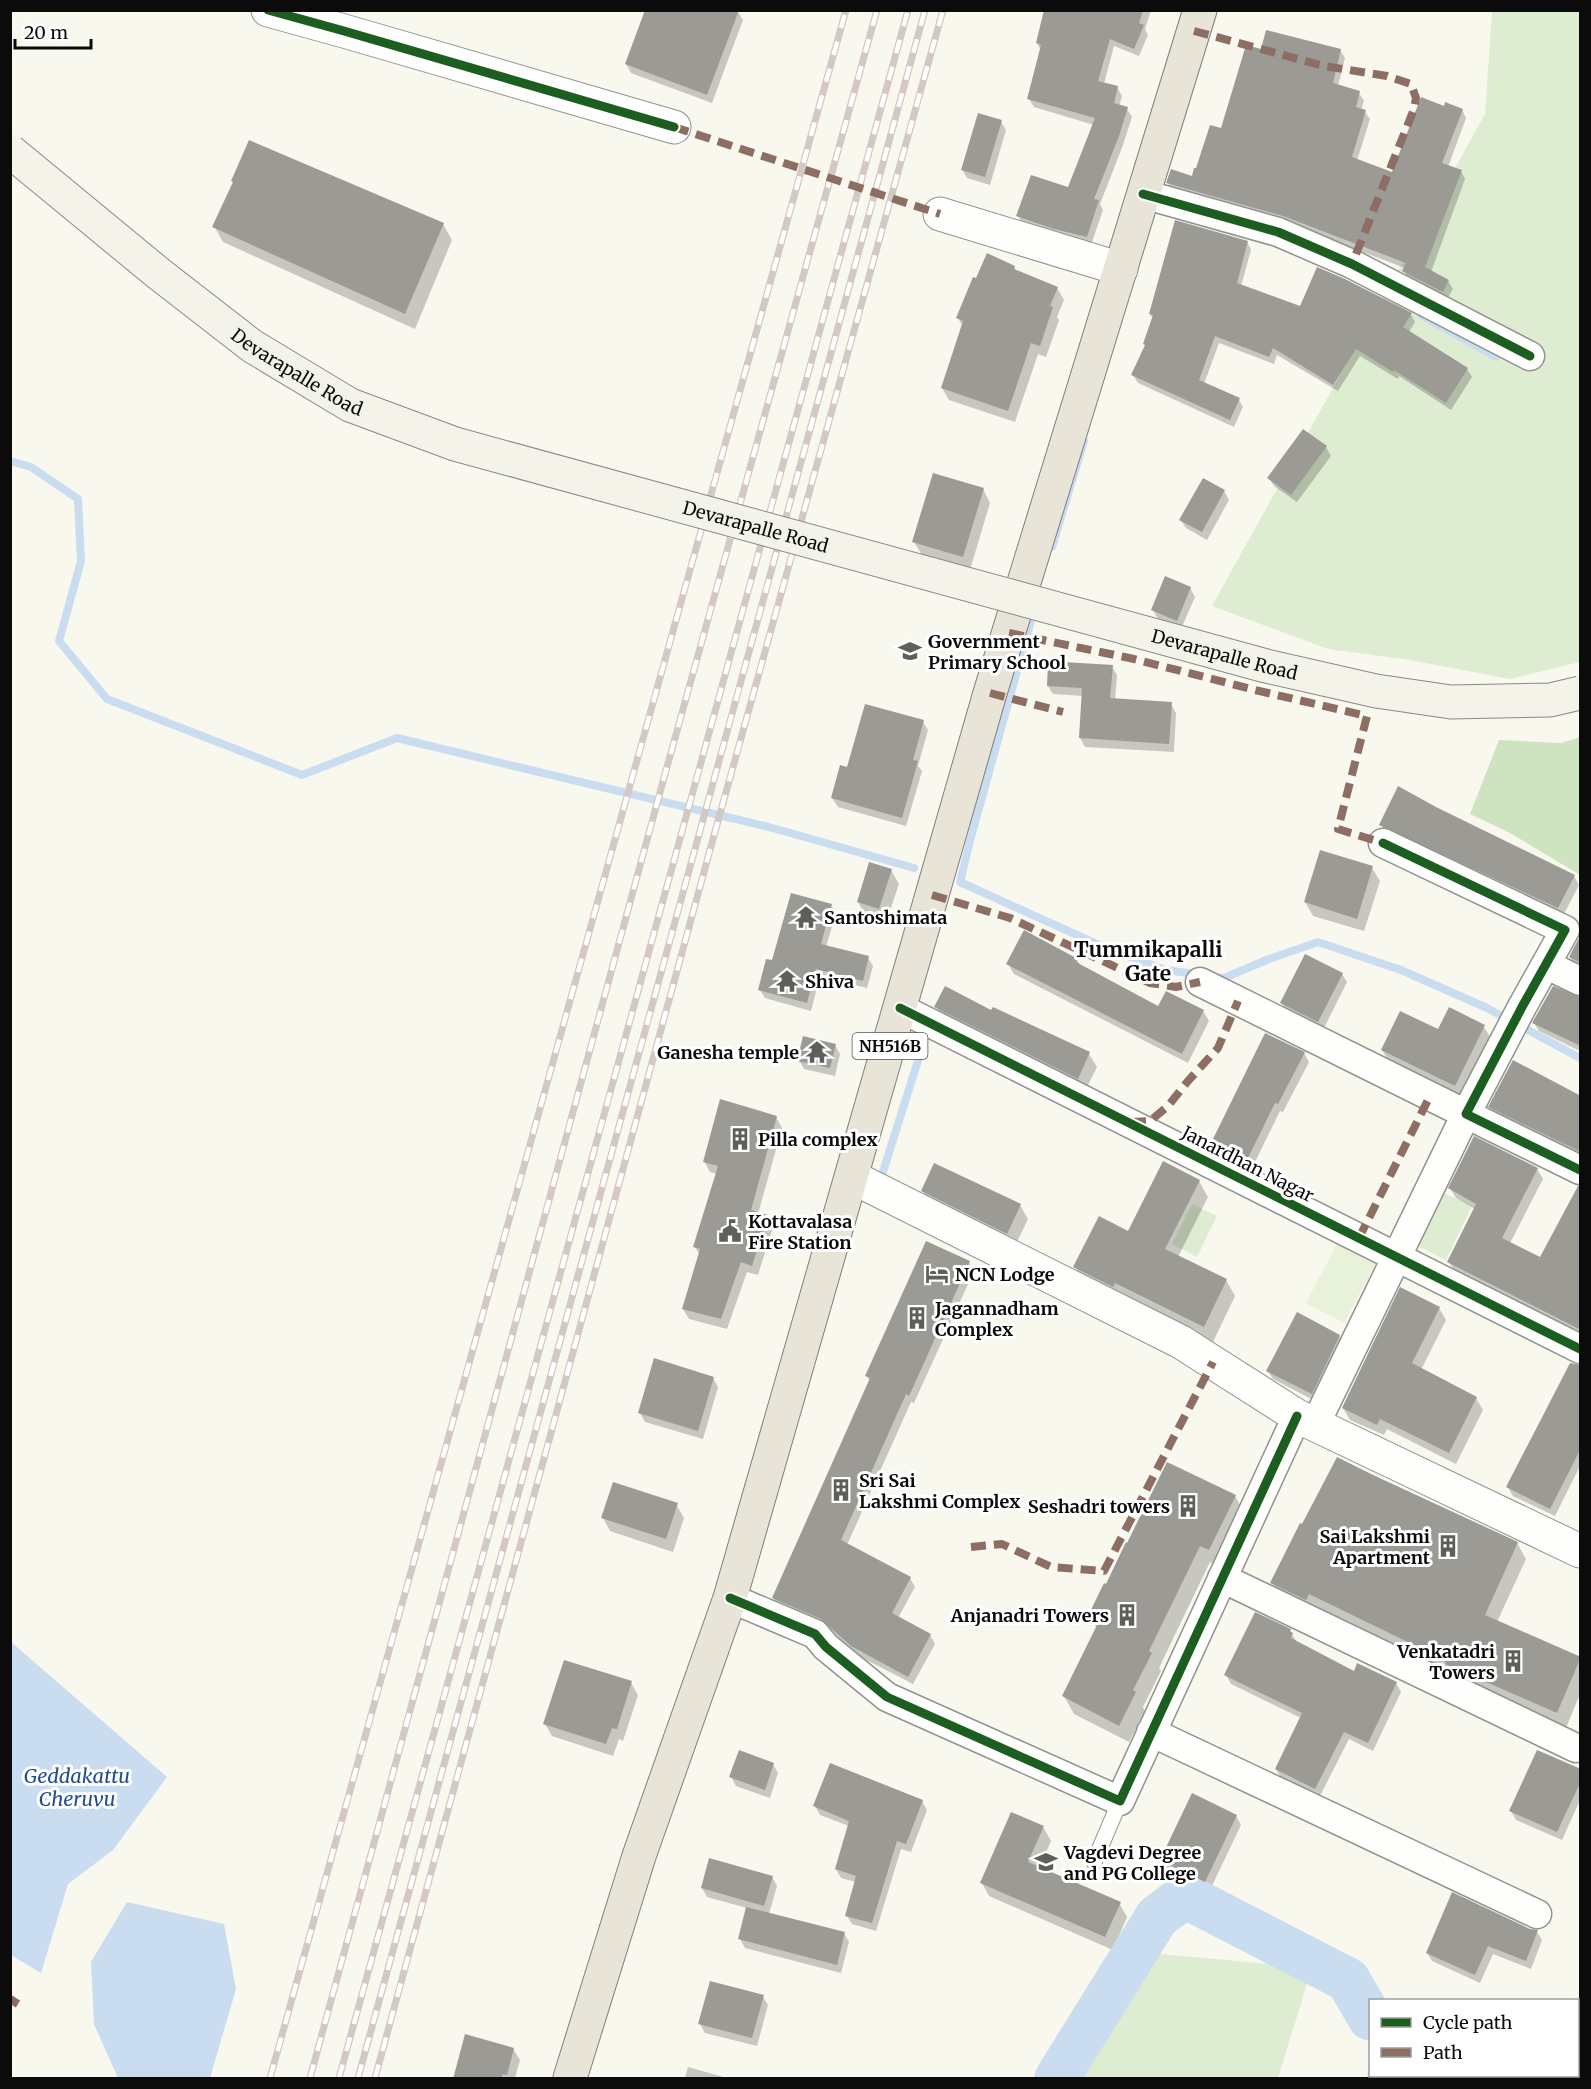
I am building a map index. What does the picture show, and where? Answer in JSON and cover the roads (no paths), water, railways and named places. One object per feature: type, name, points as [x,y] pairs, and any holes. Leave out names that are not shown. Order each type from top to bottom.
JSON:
[{"type":"highway","name":"NH516B","points":[[570,2079],[639,1856],[730,1598],[990,693],[1200,10]]},
{"type":"main road","name":"Devarapalle Road","points":[[10,151],[158,273],[252,346],[350,405],[455,444],[1255,663],[1376,692],[1451,702],[1550,700],[1581,693]]},
{"type":"street","points":[[268,10],[674,127]]},
{"type":"street","points":[[1143,194],[1278,232],[1353,264],[1530,356]]},
{"type":"street","points":[[940,214],[1121,269]]},
{"type":"street","points":[[730,1598],[816,1634],[826,1647],[887,1697],[1120,1801],[1222,1578],[1396,1257],[1466,1114],[1565,930],[1383,843]]},
{"type":"street","points":[[1547,965],[1581,981]]},
{"type":"street","points":[[1200,982],[1581,1170]]},
{"type":"street","name":"Janardhan Nagar","points":[[900,1008],[1581,1349]]},
{"type":"street","points":[[852,1177],[1181,1342],[1306,1421],[1581,1551]]},
{"type":"street","points":[[1222,1578],[1576,1748]]},
{"type":"street","points":[[1151,1732],[1537,1914]]},
{"type":"lane","points":[[1094,1862],[1120,1801]]},
{"type":"water","name":"Geddakattu Cheruvu","points":[[11,1642],[167,1777],[113,1850],[68,1884],[41,1973],[11,1955]]},
{"type":"water","points":[[127,1902],[224,1924],[236,1989],[210,2078],[118,2078],[94,2024],[91,1962]]},
{"type":"waterway","points":[[1421,315],[1496,357]]},
{"type":"waterway","points":[[1052,547],[1084,441]]},
{"type":"waterway","points":[[10,461],[31,467],[78,499],[81,561],[59,641],[107,699],[302,775],[397,738],[769,827],[914,868]]},
{"type":"waterway","points":[[1034,610],[960,882],[1099,945],[1165,970],[1197,974]]},
{"type":"waterway","points":[[1215,977],[1224,978],[1318,942],[1401,970],[1487,1008],[1580,1058]]},
{"type":"waterway","points":[[886,1181],[881,1178],[922,1048]]},
{"type":"waterway","points":[[1057,2078],[1157,1917],[1185,1896],[1348,1980],[1369,2016]]},
{"type":"railway","points":[[270,2078],[846,10]]},
{"type":"railway","points":[[310,2078],[662,785],[877,10]]},
{"type":"railway","points":[[339,2078],[908,10]]},
{"type":"railway","points":[[358,2078],[925,10]]},
{"type":"railway","points":[[375,2078],[710,850],[943,10]]},
{"type":"place","name":"Government Primary School","points":[[910,651]]},
{"type":"place","name":"Santoshimata","points":[[806,917]]},
{"type":"place","name":"Shiva","points":[[787,981]]},
{"type":"place","name":"Ganesha temple","points":[[817,1052]]},
{"type":"place","name":"Pilla complex","points":[[740,1139]]},
{"type":"place","name":"Kottavalasa Fire Station","points":[[730,1231]]},
{"type":"place","name":"NCN Lodge","points":[[937,1274]]},
{"type":"place","name":"Jagannadham Complex","points":[[917,1318]]},
{"type":"place","name":"Sri Sai Lakshmi Complex","points":[[841,1490]]},
{"type":"place","name":"Seshadri towers","points":[[1188,1506]]},
{"type":"place","name":"Sai Lakshmi Apartment","points":[[1448,1546]]},
{"type":"place","name":"Anjanadri Towers","points":[[1127,1615]]},
{"type":"place","name":"Venkatadri Towers","points":[[1513,1661]]},
{"type":"place","name":"Vagdevi Degree and PG College","points":[[1046,1862]]},
{"type":"district","name":"Tummikapalli Gate","points":[[1148,961]]}]
